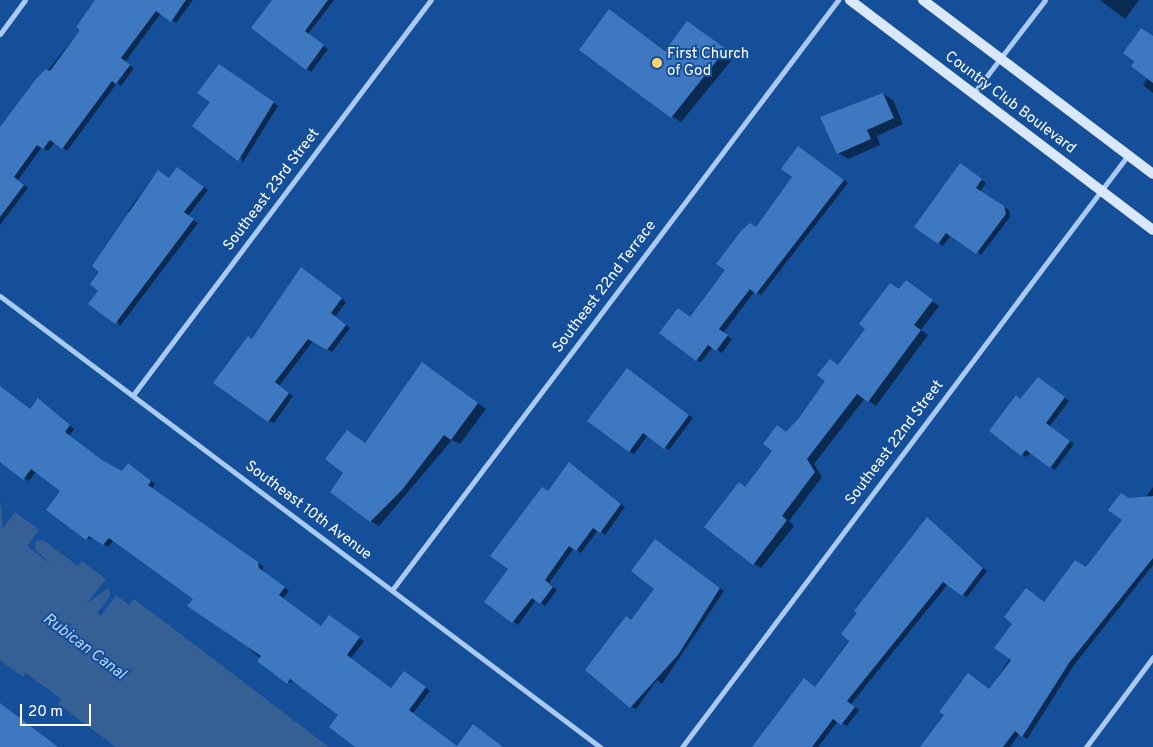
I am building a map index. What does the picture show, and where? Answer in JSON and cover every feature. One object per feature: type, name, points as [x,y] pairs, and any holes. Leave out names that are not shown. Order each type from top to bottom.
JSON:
[{"type":"main road","name":"Country Club Boulevard","points":[[850,0],[1153,230]]},
{"type":"main road","name":"Country Club Boulevard","points":[[923,0],[1153,174]]},
{"type":"street","points":[[0,34],[25,0]]},
{"type":"street","name":"Southeast 23rd Street","points":[[133,395],[432,0]]},
{"type":"street","name":"Southeast 22nd Terrace","points":[[392,590],[838,0]]},
{"type":"street","points":[[973,94],[1045,0]]},
{"type":"street","name":"Southeast 22nd Street","points":[[682,747],[1128,155]]},
{"type":"street","name":"Southeast 10th Avenue","points":[[0,296],[600,747]]},
{"type":"street","points":[[1086,747],[1153,658]]},
{"type":"water","name":"Rubican Canal","points":[[0,501],[166,623],[329,747],[116,747],[93,730],[0,660]]},
{"type":"pier","points":[[0,499],[21,513],[15,512],[3,528]]},
{"type":"pier","points":[[26,517],[83,559],[78,566],[43,540],[35,542],[36,550],[52,565],[27,546],[39,530]]},
{"type":"pier","points":[[106,579],[135,597],[129,605],[116,595],[101,616],[97,613],[110,596],[109,588],[86,604]]},
{"type":"pier","points":[[11,668],[23,677],[26,673],[61,699],[56,706]]},
{"type":"building","points":[[95,0],[186,0],[171,22],[156,11],[121,58],[130,65],[116,84],[112,81],[62,149],[50,140],[43,149],[37,145],[14,177],[24,185],[0,217],[0,127],[36,79],[46,69],[50,71],[80,30],[76,27]]},
{"type":"building","points":[[272,0],[328,0],[305,31],[324,45],[306,70],[251,28]]},
{"type":"building","name":"First Church of God","points":[[609,9],[665,51],[687,21],[726,49],[671,118],[579,50]]},
{"type":"building","points":[[1141,28],[1153,36],[1153,83],[1131,66],[1134,62],[1123,53]]},
{"type":"building","points":[[219,64],[274,102],[238,161],[192,126],[210,102],[197,93]]},
{"type":"building","points":[[883,93],[894,118],[867,130],[871,139],[837,154],[820,117]]},
{"type":"building","points":[[798,146],[844,180],[756,294],[750,289],[719,329],[728,335],[716,351],[708,345],[696,361],[659,333],[678,308],[690,317],[725,270],[716,264],[741,231],[750,223],[756,227],[792,177],[781,169]]},
{"type":"building","points":[[960,163],[982,179],[976,188],[1004,206],[1006,214],[976,254],[946,233],[938,244],[914,227]]},
{"type":"building","points":[[177,167],[204,187],[184,212],[194,219],[115,324],[88,304],[98,291],[90,284],[99,272],[92,266],[158,170],[169,178]]},
{"type":"building","points":[[301,267],[342,298],[331,313],[346,325],[327,350],[308,339],[275,382],[289,393],[268,422],[213,383],[248,336],[252,339]]},
{"type":"building","points":[[906,280],[933,300],[914,325],[921,330],[868,402],[857,394],[807,459],[815,472],[782,516],[787,520],[753,565],[704,527],[739,482],[745,487],[772,451],[763,444],[777,425],[786,432],[799,418],[825,381],[817,375],[830,359],[838,365],[865,329],[859,324],[890,283],[899,289]]},
{"type":"building","points":[[422,362],[478,403],[451,440],[444,435],[402,490],[370,522],[330,492],[343,473],[325,459],[347,430],[365,443]]},
{"type":"building","points":[[627,368],[689,415],[664,449],[643,433],[629,452],[587,421]]},
{"type":"building","points":[[1038,377],[1065,397],[1046,423],[1070,441],[1050,468],[1026,450],[1021,456],[989,431],[1016,395],[1020,399]]},
{"type":"building","points":[[0,386],[30,409],[38,398],[70,425],[65,432],[102,460],[122,471],[128,463],[151,481],[148,485],[258,562],[259,568],[285,587],[279,595],[321,626],[329,615],[360,637],[347,655],[391,688],[404,671],[426,687],[409,710],[457,746],[473,724],[503,747],[355,747],[329,727],[338,715],[290,679],[287,684],[257,661],[261,656],[187,606],[193,599],[109,538],[103,545],[89,536],[86,540],[46,510],[60,491],[31,469],[23,480],[0,462]]},
{"type":"building","points":[[569,462],[621,504],[600,533],[593,528],[576,551],[569,546],[545,580],[553,587],[540,604],[532,598],[512,623],[484,602],[508,569],[490,556],[542,487],[548,491]]},
{"type":"building","points":[[1121,493],[1129,498],[1153,496],[1153,558],[1069,663],[1022,737],[1015,731],[1003,747],[920,747],[944,715],[939,712],[968,673],[989,689],[1011,660],[994,648],[1012,624],[1004,617],[1026,588],[1044,602],[1075,560],[1086,567],[1122,520],[1108,510]]},
{"type":"building","points":[[927,517],[983,568],[962,596],[943,582],[847,701],[855,707],[841,725],[833,719],[812,747],[752,747],[804,678],[815,687],[849,641],[841,634],[857,613],[854,611]]},
{"type":"building","points":[[655,539],[720,588],[678,655],[630,708],[585,670],[626,616],[631,620],[654,589],[631,571]]},
{"type":"building","points":[[0,703],[58,747],[0,747]]},
{"type":"place","name":"First Church of God","points":[[657,63]]}]
